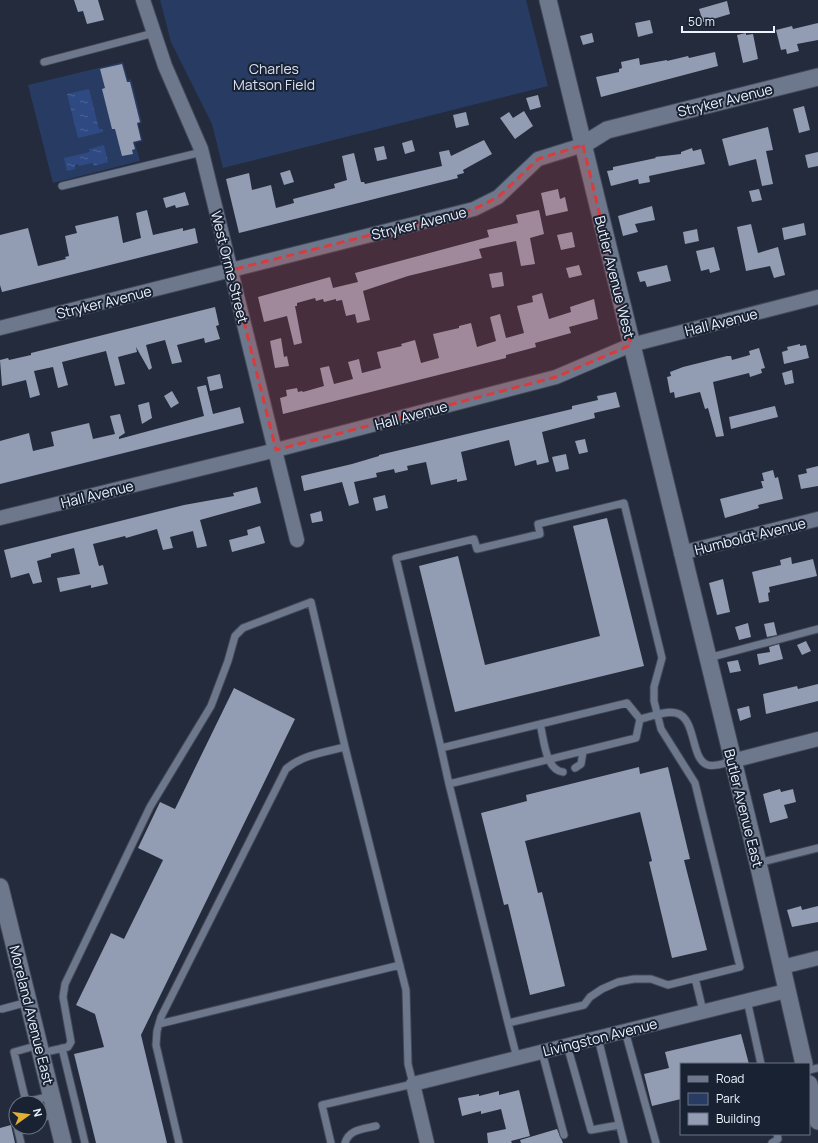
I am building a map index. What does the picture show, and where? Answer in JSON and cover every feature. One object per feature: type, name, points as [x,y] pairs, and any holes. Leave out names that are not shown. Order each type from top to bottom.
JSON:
[{"type":"street","name":"West Orme Street","points":[[143,0],[165,66],[202,152],[297,540]]},
{"type":"street","name":"Butler Avenue West","points":[[548,0],[682,553]]},
{"type":"street","name":"Stryker Avenue","points":[[0,328],[474,209],[498,196],[538,159],[583,145],[607,130],[818,77]]},
{"type":"street","name":"Hall Avenue","points":[[0,518],[276,450],[556,377],[631,345],[818,297]]},
{"type":"street","name":"Humboldt Avenue","points":[[682,553],[818,519]]},
{"type":"street","name":"Butler Avenue East","points":[[682,553],[758,863],[804,1063]]},
{"type":"street","points":[[732,761],[818,739]]},
{"type":"street","name":"Moreland Avenue East","points":[[0,887],[52,1096],[48,1116],[63,1143]]},
{"type":"street","points":[[782,967],[818,958]]},
{"type":"street","name":"Livingston Avenue","points":[[413,1084],[786,990]]},
{"type":"street","points":[[413,1084],[427,1143]]},
{"type":"street","points":[[810,1088],[817,1116]]},
{"type":"lane","points":[[44,62],[154,33]]},
{"type":"lane","points":[[62,186],[202,152]]},
{"type":"lane","points":[[508,1023],[584,1005],[590,997],[602,989],[618,982],[634,978],[651,979],[668,985],[740,967],[695,783],[660,729],[654,701],[654,686],[662,658],[624,503],[538,524],[540,534],[476,549],[474,539],[396,558],[449,784],[508,1023],[517,1058]]},
{"type":"lane","points":[[52,1096],[26,1102],[14,1052],[68,1047],[71,1042],[63,997],[65,984],[150,807],[211,706],[228,661],[235,636],[243,628],[311,602],[345,747],[406,990],[408,1064],[413,1084],[322,1106],[331,1143]]},
{"type":"lane","points":[[707,658],[818,629]]},
{"type":"lane","points":[[441,748],[628,703],[640,719],[636,738],[449,784]]},
{"type":"lane","points":[[640,719],[675,712],[682,715],[687,722],[700,759],[706,764],[712,765],[732,761]]},
{"type":"lane","points":[[540,724],[551,766],[557,771],[563,772]]},
{"type":"lane","points":[[179,1143],[157,1051],[157,1031],[159,1024],[286,769],[294,762],[304,757],[345,747]]},
{"type":"lane","points":[[575,768],[581,764],[583,752]]},
{"type":"lane","points":[[758,863],[818,848]]},
{"type":"lane","points":[[159,1024],[400,965]]},
{"type":"lane","points":[[695,978],[703,1011]]},
{"type":"lane","points":[[747,1000],[761,1063]]},
{"type":"lane","points":[[2,1009],[28,1002]]},
{"type":"lane","points":[[625,1031],[656,1143]]},
{"type":"lane","points":[[598,1038],[624,1143]]},
{"type":"lane","points":[[567,1045],[591,1130],[619,1125]]},
{"type":"lane","points":[[62,1048],[85,1143]]},
{"type":"lane","points":[[542,1052],[564,1135]]},
{"type":"lane","points":[[345,1143],[349,1135],[355,1131],[376,1126]]},
{"type":"lane","points":[[772,1143],[778,1139],[777,1135]]},
{"type":"highlighted area","points":[[583,145],[631,345],[556,377],[276,450],[231,270],[474,209],[498,197],[538,159]]},
{"type":"green space","name":"Charles Matson Field","points":[[160,0],[526,0],[548,86],[223,168],[212,124],[171,42]]},
{"type":"green space","points":[[123,62],[128,80],[131,79],[142,123],[138,124],[143,141],[135,143],[140,161],[53,183],[28,85]]},
{"type":"water","points":[[89,89],[99,129],[103,129],[103,132],[78,138],[67,94]]},
{"type":"water","points":[[104,145],[108,162],[94,166],[93,163],[79,166],[78,164],[75,165],[75,169],[67,171],[64,158],[90,152],[89,149]]},
{"type":"building","points":[[74,0],[98,0],[104,20],[87,24],[83,11],[78,12]]},
{"type":"building","points":[[727,1],[730,14],[703,22],[699,9]]},
{"type":"building","points":[[650,20],[653,33],[638,37],[635,23]]},
{"type":"building","points":[[818,23],[818,40],[797,44],[799,51],[787,54],[786,49],[781,50],[776,30],[792,26],[793,29]]},
{"type":"building","points":[[592,33],[594,42],[583,45],[580,36]]},
{"type":"building","points":[[746,33],[746,35],[753,34],[758,59],[743,63],[737,35]]},
{"type":"building","points":[[715,52],[718,66],[601,97],[596,77],[619,72],[619,69],[622,68],[621,62],[639,58],[640,65],[688,56],[689,58]]},
{"type":"building","points":[[122,64],[127,82],[130,82],[140,122],[137,123],[141,140],[133,142],[135,149],[132,150],[133,154],[122,156],[115,129],[112,129],[102,89],[105,88],[100,69]]},
{"type":"building","points":[[538,95],[541,107],[530,110],[526,98]]},
{"type":"building","points":[[804,106],[810,130],[799,133],[793,109]]},
{"type":"building","points":[[524,111],[533,126],[515,139],[500,118],[509,112],[513,118]]},
{"type":"building","points":[[466,112],[469,125],[456,128],[453,115]]},
{"type":"building","points":[[768,127],[773,150],[766,151],[773,184],[762,186],[756,159],[729,166],[722,139]]},
{"type":"building","points":[[412,140],[415,151],[405,154],[402,143]]},
{"type":"building","points":[[484,140],[492,154],[463,170],[464,173],[457,175],[458,178],[239,233],[226,179],[249,173],[252,190],[271,185],[276,208],[294,203],[293,199],[335,188],[334,184],[347,180],[342,156],[354,153],[361,182],[364,182],[365,184],[442,166],[439,152],[449,150],[451,156]]},
{"type":"building","points":[[384,146],[387,159],[377,161],[374,148]]},
{"type":"building","points":[[692,148],[693,151],[701,149],[705,164],[649,176],[650,182],[639,184],[638,179],[611,186],[607,171],[613,170],[613,167],[656,158],[655,157],[681,154],[681,152]]},
{"type":"building","points":[[818,152],[818,166],[808,168],[805,155]]},
{"type":"building","points":[[290,170],[294,182],[284,185],[280,173]]},
{"type":"building","points":[[558,189],[560,199],[565,197],[568,211],[546,216],[541,193]]},
{"type":"building","points":[[759,189],[762,200],[752,202],[749,191]]},
{"type":"building","points":[[185,192],[189,205],[176,208],[175,205],[166,208],[163,198]]},
{"type":"building","points":[[652,206],[655,220],[635,224],[638,232],[623,236],[618,216]]},
{"type":"building","points":[[147,210],[153,235],[183,228],[183,231],[195,228],[198,243],[2,292],[0,285],[0,235],[28,228],[38,266],[66,259],[65,257],[69,256],[65,236],[77,233],[75,226],[118,216],[123,243],[141,238],[136,213]]},
{"type":"building","points":[[539,210],[544,234],[530,238],[535,264],[521,266],[516,241],[479,249],[482,258],[408,276],[363,291],[370,320],[357,323],[355,314],[346,316],[342,300],[336,301],[336,299],[324,302],[323,299],[316,301],[315,298],[297,303],[297,306],[295,306],[302,343],[294,345],[287,316],[264,322],[258,297],[330,277],[333,288],[358,282],[355,273],[489,237],[487,230],[518,223],[516,215]]},
{"type":"building","points":[[804,223],[806,235],[784,240],[782,228]]},
{"type":"building","points":[[751,224],[758,253],[778,247],[785,275],[774,278],[770,266],[746,271],[737,227]]},
{"type":"building","points":[[697,229],[699,241],[685,244],[683,232]]},
{"type":"building","points":[[572,232],[575,247],[561,250],[557,235]]},
{"type":"building","points":[[714,247],[720,270],[710,273],[709,269],[701,271],[696,251]]},
{"type":"building","points":[[579,265],[582,275],[569,278],[566,268]]},
{"type":"building","points":[[667,265],[671,281],[647,287],[645,281],[640,282],[637,272]]},
{"type":"building","points":[[502,272],[504,286],[492,288],[489,274]]},
{"type":"building","points":[[542,293],[549,319],[571,312],[570,307],[594,299],[598,319],[569,327],[571,333],[535,343],[536,347],[506,355],[506,358],[283,414],[280,398],[287,396],[286,390],[297,388],[298,392],[303,392],[324,386],[320,368],[329,366],[334,384],[353,379],[348,362],[359,359],[362,373],[381,368],[377,352],[402,346],[401,344],[415,340],[421,363],[439,358],[433,334],[459,328],[459,326],[471,323],[477,347],[496,341],[490,317],[500,314],[506,338],[524,333],[517,306],[533,302],[532,296]]},
{"type":"building","points":[[215,307],[219,325],[216,326],[220,339],[205,343],[204,338],[177,345],[182,362],[172,364],[165,340],[146,345],[152,368],[149,370],[136,347],[137,352],[118,357],[125,384],[115,386],[106,351],[62,362],[68,385],[58,388],[53,367],[34,371],[40,395],[30,398],[26,380],[2,386],[0,360],[8,358],[9,360],[31,355],[31,353]]},
{"type":"building","points":[[281,338],[284,357],[287,356],[289,366],[275,368],[270,341]]},
{"type":"building","points":[[800,344],[800,346],[806,345],[809,358],[784,364],[782,352],[788,350],[787,347]]},
{"type":"building","points":[[759,348],[765,368],[761,369],[762,373],[750,377],[749,373],[713,382],[724,436],[716,437],[708,408],[705,409],[700,392],[675,398],[674,392],[670,393],[667,377],[671,376],[670,372],[683,367],[727,356],[731,356],[732,360],[750,355],[749,351]]},
{"type":"building","points":[[792,370],[794,383],[785,385],[782,373]]},
{"type":"building","points":[[220,374],[223,388],[210,391],[207,377]]},
{"type":"building","points":[[206,385],[213,414],[240,407],[244,423],[0,484],[0,441],[29,433],[33,451],[54,446],[51,432],[89,423],[93,439],[115,434],[110,416],[120,414],[125,433],[119,437],[119,439],[204,416],[197,387]]},
{"type":"building","points":[[172,391],[179,403],[171,408],[164,396]]},
{"type":"building","points":[[616,392],[620,407],[594,413],[595,418],[542,432],[549,462],[537,465],[536,460],[515,466],[509,440],[461,452],[467,480],[457,482],[457,479],[431,485],[426,462],[407,466],[408,470],[395,473],[394,469],[376,473],[377,477],[354,482],[359,503],[349,506],[342,482],[304,491],[301,476],[352,464],[379,455],[572,409],[572,406],[598,400],[597,396]]},
{"type":"building","points":[[149,402],[152,418],[142,424],[138,405]]},
{"type":"building","points":[[775,406],[778,417],[731,429],[729,417]]},
{"type":"building","points":[[585,439],[588,452],[579,454],[575,441]]},
{"type":"building","points":[[566,454],[569,469],[556,472],[552,457]]},
{"type":"building","points":[[818,466],[818,486],[801,489],[798,475],[807,473],[806,469]]},
{"type":"building","points":[[773,470],[775,478],[778,477],[783,499],[758,505],[759,508],[725,518],[720,499],[763,488],[761,481],[764,481],[762,473]]},
{"type":"building","points":[[257,487],[261,503],[200,520],[207,546],[197,548],[193,531],[170,537],[173,548],[163,550],[157,529],[126,538],[125,536],[93,544],[99,566],[103,565],[108,584],[91,588],[91,585],[60,592],[57,578],[80,574],[74,548],[51,554],[51,557],[37,561],[42,582],[33,584],[29,573],[11,578],[4,550],[184,505],[234,496],[233,493]]},
{"type":"building","points":[[385,495],[388,508],[376,511],[373,498]]},
{"type":"building","points":[[321,511],[323,521],[312,523],[310,514]]},
{"type":"building","points":[[607,518],[644,666],[455,712],[419,566],[458,556],[485,665],[600,636],[573,526]]},
{"type":"building","points":[[260,526],[265,543],[232,552],[229,540],[248,535],[247,530]]},
{"type":"building","points":[[791,557],[792,564],[813,559],[817,576],[769,587],[769,601],[759,603],[752,572],[781,565],[780,560]]},
{"type":"building","points":[[723,579],[730,612],[717,615],[709,583]]},
{"type":"building","points":[[774,622],[777,635],[767,637],[764,624]]},
{"type":"building","points":[[748,623],[751,637],[739,640],[735,627]]},
{"type":"building","points":[[806,641],[811,651],[802,655],[797,645]]},
{"type":"building","points":[[779,644],[783,659],[759,665],[757,654],[770,652],[769,647]]},
{"type":"building","points":[[738,660],[741,671],[730,673],[727,662]]},
{"type":"building","points":[[818,684],[818,701],[766,714],[763,694],[797,686],[798,689]]},
{"type":"building","points":[[234,688],[295,719],[141,1035],[167,1143],[96,1143],[74,1054],[104,1047],[95,1014],[76,1005],[111,933],[124,939],[163,860],[138,848],[160,802],[175,809]]},
{"type":"building","points":[[749,706],[751,717],[740,721],[737,709]]},
{"type":"building","points":[[639,767],[640,774],[668,767],[690,859],[684,860],[707,950],[672,958],[649,862],[652,861],[640,812],[525,841],[538,893],[542,892],[565,986],[530,995],[508,904],[504,905],[481,813],[527,801],[526,795]]},
{"type":"building","points":[[780,789],[781,792],[793,789],[796,802],[784,805],[788,818],[770,823],[763,794]]},
{"type":"building","points":[[801,906],[802,910],[818,906],[818,922],[792,927],[787,910]]},
{"type":"building","points":[[741,1034],[749,1063],[680,1063],[680,1099],[652,1106],[644,1074],[669,1068],[665,1052]]},
{"type":"building","points":[[519,1090],[530,1136],[511,1141],[512,1143],[488,1143],[487,1133],[506,1129],[501,1109],[481,1114],[481,1111],[462,1116],[458,1098],[479,1094],[479,1096],[499,1091],[499,1095]]},
{"type":"building","points":[[8,1126],[8,1135],[13,1135],[15,1143],[0,1143],[0,1128]]},
{"type":"building","points":[[557,1129],[563,1143],[521,1143],[520,1140]]}]
